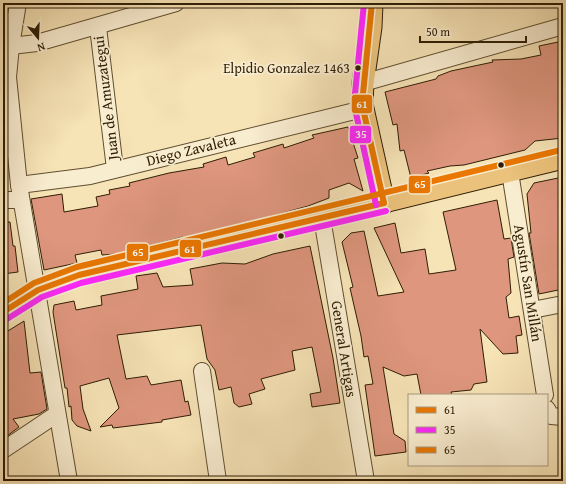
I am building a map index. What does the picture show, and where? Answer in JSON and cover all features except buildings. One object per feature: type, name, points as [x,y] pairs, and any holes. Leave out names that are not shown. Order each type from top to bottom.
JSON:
[{"type":"main road","points":[[372,3],[371,28],[363,83],[363,109],[384,203]]},
{"type":"main road","points":[[3,312],[38,290],[79,275],[322,218],[563,158]]},
{"type":"street","points":[[18,3],[8,77],[20,193],[38,290],[69,481]]},
{"type":"street","points":[[11,46],[36,43],[98,27],[176,3]]},
{"type":"street","points":[[363,83],[563,26]]},
{"type":"street","name":"Juan de Amuzategui","points":[[98,27],[115,169]]},
{"type":"street","name":"Diego Zavaleta","points":[[3,200],[20,193],[363,109]]},
{"type":"street","name":"Agustín San Millán","points":[[510,172],[545,394]]},
{"type":"street","name":"General Artigas","points":[[322,218],[366,481]]},
{"type":"street","points":[[532,310],[563,304]]},
{"type":"street","points":[[202,371],[218,481]]},
{"type":"street","points":[[3,450],[57,414]]},
{"type":"transit line","name":"35","points":[[364,3],[354,104],[376,205]]},
{"type":"transit line","name":"61","points":[[372,3],[362,104],[384,203]]},
{"type":"transit line","name":"65","points":[[3,303],[34,283],[77,267],[561,150]]},
{"type":"transit line","name":"61","points":[[3,312],[38,290],[79,275],[384,203]]},
{"type":"transit line","name":"35","points":[[7,319],[42,297],[81,283],[386,211]]},
{"type":"place","name":"Elpidio Gonzalez 1463","points":[[358,68]]}]
